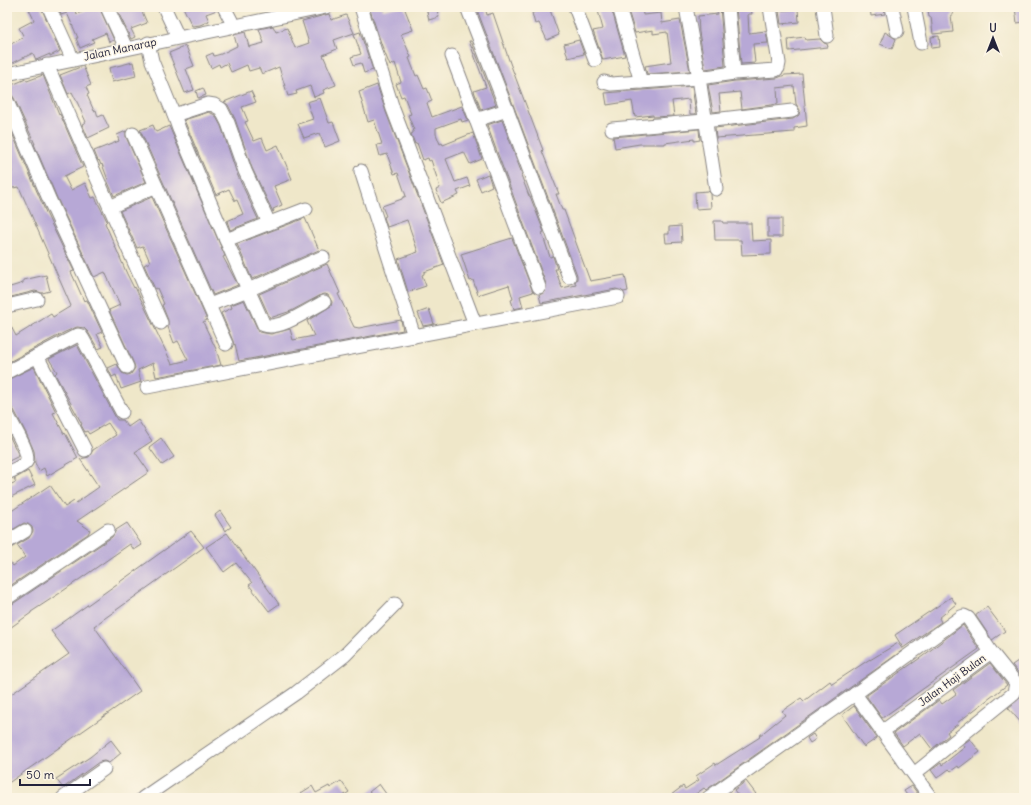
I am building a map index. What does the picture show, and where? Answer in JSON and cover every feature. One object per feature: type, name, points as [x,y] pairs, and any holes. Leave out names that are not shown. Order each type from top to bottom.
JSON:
[{"type":"street","points":[[49,7],[73,60]]},
{"type":"street","points":[[107,7],[126,48]]},
{"type":"street","points":[[164,7],[178,37]]},
{"type":"street","points":[[224,7],[234,26]]},
{"type":"street","name":"Jalan Manarap","points":[[7,74],[148,43],[326,7]]},
{"type":"street","points":[[361,7],[393,108],[475,324]]},
{"type":"street","points":[[467,7],[569,277]]},
{"type":"street","points":[[575,7],[595,60]]},
{"type":"street","points":[[620,7],[641,82]]},
{"type":"street","points":[[686,7],[699,78],[704,121],[716,189]]},
{"type":"street","points":[[728,7],[734,73]]},
{"type":"street","points":[[604,82],[611,84],[699,78],[734,73],[773,70],[778,68],[779,63],[770,7]]},
{"type":"street","points":[[823,7],[827,36]]},
{"type":"street","points":[[892,7],[898,31]]},
{"type":"street","points":[[914,7],[921,43]]},
{"type":"street","points":[[148,43],[152,61],[174,114],[178,129],[264,325],[269,327],[283,323],[324,302]]},
{"type":"street","points":[[452,56],[539,287]]},
{"type":"street","points":[[47,65],[160,323]]},
{"type":"street","points":[[7,101],[50,201],[127,367]]},
{"type":"street","points":[[174,114],[208,104],[214,105],[221,109],[228,123],[245,170],[269,223]]},
{"type":"street","points":[[476,120],[507,110]]},
{"type":"street","points":[[612,129],[792,111]]},
{"type":"street","points":[[133,134],[226,344]]},
{"type":"street","points":[[361,171],[414,336]]},
{"type":"street","points":[[110,207],[156,186]]},
{"type":"street","points":[[226,240],[306,209]]},
{"type":"street","points":[[208,305],[248,290],[323,257]]},
{"type":"street","points":[[147,387],[618,297]]},
{"type":"street","points":[[7,306],[36,299]]},
{"type":"street","points":[[7,372],[78,334],[81,336],[122,412]]},
{"type":"street","points":[[37,356],[85,450]]},
{"type":"street","points":[[7,414],[26,450],[28,458],[24,465],[7,473]]},
{"type":"street","points":[[7,598],[108,530]]},
{"type":"street","points":[[7,542],[25,531]]},
{"type":"street","points":[[143,798],[284,702],[333,665],[345,655],[395,604]]},
{"type":"street","name":"Jalan Haji Bulan","points":[[708,798],[961,617],[964,616],[968,618],[991,652],[883,731]]},
{"type":"street","points":[[914,774],[1014,693],[1020,684],[1016,683],[991,652]]},
{"type":"street","points":[[855,694],[931,798]]},
{"type":"street","points":[[62,798],[104,769]]},
{"type":"building","points":[[28,7],[41,7],[60,51],[36,60],[33,53],[11,64],[11,62],[7,64],[7,46],[24,37],[19,28],[34,20]]},
{"type":"building","points":[[58,7],[81,7],[75,9],[77,14],[94,7],[99,7],[114,40],[109,42],[106,33],[92,39],[94,42],[80,48],[76,38],[78,38],[67,13],[61,15]]},
{"type":"building","points":[[130,7],[131,10],[140,7],[147,23],[131,29],[135,37],[131,39],[116,8]]},
{"type":"building","points":[[183,7],[216,7],[217,10],[206,14],[209,21],[200,25],[192,26]]},
{"type":"building","points":[[369,7],[382,7],[383,10],[404,7],[413,30],[401,34],[411,57],[409,58],[416,76],[418,75],[424,89],[427,88],[432,101],[427,103],[432,117],[462,106],[468,120],[462,122],[461,119],[436,128],[436,134],[440,144],[442,143],[443,145],[473,133],[482,159],[470,164],[464,152],[446,159],[455,182],[467,178],[470,186],[457,191],[459,195],[441,203],[436,190],[440,188],[431,160],[429,161],[428,158],[423,160],[417,143],[415,144],[411,134],[414,130],[408,115],[411,114],[404,96],[401,97],[396,84],[401,82],[395,63],[390,66]]},
{"type":"building","points":[[426,7],[436,7],[439,17],[429,20]]},
{"type":"building","points":[[476,7],[485,7],[487,15],[493,13],[543,150],[542,151],[559,194],[556,194],[562,210],[564,210],[590,281],[625,275],[628,291],[624,292],[616,289],[541,303],[539,295],[545,292],[546,284],[487,125],[502,120],[522,174],[521,175],[544,232],[542,233],[550,257],[553,256],[557,269],[555,269],[562,288],[576,285],[575,282],[577,275]]},
{"type":"building","points":[[534,7],[549,7],[559,35],[547,40],[539,23],[535,24],[532,13],[535,12]]},
{"type":"building","points":[[597,7],[611,7],[625,56],[603,60],[593,31],[603,29]]},
{"type":"building","points":[[627,7],[642,7],[643,15],[661,13],[662,23],[680,20],[690,71],[647,74],[645,66],[671,62],[667,32],[653,34],[653,30],[635,33]]},
{"type":"building","points":[[717,7],[720,7],[725,66],[705,69],[698,16],[718,14]]},
{"type":"building","points":[[736,7],[751,7],[752,14],[748,14],[749,33],[766,31],[768,43],[753,44],[755,63],[741,64]]},
{"type":"building","points":[[870,7],[884,7],[885,14],[871,16]]},
{"type":"building","points":[[952,7],[953,15],[951,15],[953,32],[933,34],[931,17],[929,17],[928,9]]},
{"type":"building","points":[[1015,7],[1024,7],[1024,22],[1017,23]]},
{"type":"building","points":[[798,9],[799,22],[781,24],[779,11]]},
{"type":"building","points":[[329,14],[331,20],[346,15],[354,33],[334,40],[337,49],[323,55],[336,85],[323,90],[324,93],[314,97],[310,86],[296,91],[297,94],[288,96],[279,67],[262,74],[259,68],[249,71],[247,65],[231,72],[227,63],[220,67],[219,64],[211,68],[206,56],[213,53],[214,56],[221,54],[237,46],[234,35],[245,32],[249,47],[264,43],[259,29],[273,26],[276,32],[287,28],[295,48],[309,43],[302,21]]},
{"type":"building","points":[[360,32],[373,70],[364,73],[361,63],[354,65],[351,57],[361,54],[354,34]]},
{"type":"building","points":[[885,32],[896,39],[892,49],[880,44]]},
{"type":"building","points":[[939,36],[940,47],[932,48],[931,37]]},
{"type":"building","points":[[805,37],[806,40],[820,39],[827,44],[828,47],[789,51],[788,39]]},
{"type":"building","points":[[579,40],[584,54],[568,58],[564,44]]},
{"type":"building","points":[[469,41],[471,41],[496,105],[481,110],[474,91],[486,87]]},
{"type":"building","points":[[186,46],[194,66],[186,69],[194,90],[185,93],[169,53]]},
{"type":"building","points":[[133,62],[136,76],[112,82],[109,68]]},
{"type":"building","points":[[83,66],[91,85],[86,87],[89,94],[87,95],[94,111],[96,110],[98,117],[103,115],[109,128],[88,138],[82,124],[86,122],[78,104],[72,92],[68,94],[60,75]]},
{"type":"building","points":[[802,74],[807,126],[794,128],[794,132],[716,138],[715,128],[793,119],[799,115],[800,110],[796,104],[794,86],[777,88],[778,104],[742,109],[740,92],[719,94],[721,111],[713,112],[708,85]]},
{"type":"building","points":[[43,75],[59,115],[60,114],[83,167],[64,176],[71,190],[85,183],[92,198],[95,197],[107,221],[105,223],[127,274],[134,288],[135,287],[172,364],[188,360],[178,341],[174,343],[168,327],[168,320],[162,305],[164,304],[144,265],[150,262],[143,246],[137,248],[120,211],[152,197],[207,320],[203,322],[216,349],[221,365],[156,377],[153,363],[138,370],[141,382],[121,389],[116,375],[112,377],[108,368],[117,364],[122,373],[127,375],[131,374],[135,368],[109,310],[120,305],[105,272],[94,277],[57,198],[14,98],[11,94],[7,93],[7,87],[26,79],[27,81]]},
{"type":"building","points":[[377,85],[444,265],[424,272],[422,275],[426,286],[408,292],[398,259],[418,252],[407,220],[387,227],[384,217],[386,216],[382,206],[402,199],[406,196],[398,173],[394,174],[387,154],[380,156],[377,145],[382,144],[374,120],[368,122],[359,92]]},
{"type":"building","points":[[692,86],[696,114],[690,114],[689,99],[672,101],[674,116],[653,117],[653,115],[635,117],[632,101],[607,105],[605,93]]},
{"type":"building","points":[[203,88],[206,95],[198,98],[196,91]]},
{"type":"building","points":[[251,91],[256,102],[242,107],[248,121],[245,122],[254,141],[262,138],[267,150],[278,145],[292,179],[274,186],[282,205],[273,209],[273,212],[252,168],[235,119],[228,105],[224,102]]},
{"type":"building","points":[[320,98],[329,123],[333,122],[340,141],[325,147],[319,133],[304,138],[298,124],[313,119],[307,102]]},
{"type":"building","points":[[209,112],[215,115],[221,126],[237,174],[258,219],[230,230],[227,221],[243,214],[237,200],[235,201],[229,189],[216,195],[184,120]]},
{"type":"building","points":[[7,121],[47,215],[74,271],[71,272],[84,301],[87,300],[102,332],[97,334],[103,347],[98,349],[88,332],[84,328],[77,327],[7,363],[7,319],[16,336],[51,314],[53,317],[71,306],[19,187],[7,189],[7,173],[12,172],[7,158]]},
{"type":"building","points":[[153,125],[156,132],[169,126],[225,256],[223,257],[238,285],[213,295],[140,130]]},
{"type":"building","points":[[699,129],[700,140],[694,141],[694,139],[665,144],[640,144],[615,148],[613,137]]},
{"type":"building","points":[[126,131],[126,137],[146,182],[114,196],[102,164],[101,165],[99,160],[98,161],[94,151],[119,141],[117,135]]},
{"type":"building","points":[[488,174],[492,186],[481,191],[476,179]]},
{"type":"building","points":[[708,191],[710,194],[711,208],[696,209],[695,192]]},
{"type":"building","points":[[305,218],[319,250],[252,279],[237,244]]},
{"type":"building","points":[[768,219],[782,219],[782,237],[768,237]]},
{"type":"building","points":[[714,221],[722,221],[723,223],[751,223],[752,241],[771,240],[771,254],[742,255],[741,240],[715,240]]},
{"type":"building","points":[[681,226],[682,242],[666,243],[665,234],[669,234],[669,227]]},
{"type":"building","points":[[512,238],[533,292],[520,296],[523,307],[514,309],[509,285],[478,295],[473,280],[470,281],[461,254]]},
{"type":"building","points":[[327,264],[340,293],[338,294],[354,327],[359,328],[401,320],[403,330],[239,361],[235,344],[234,345],[221,313],[232,308],[231,305],[244,300],[259,332],[271,334],[290,329],[293,340],[314,336],[307,321],[331,306],[332,302],[328,295],[321,295],[291,311],[270,318],[259,294]]},
{"type":"building","points":[[46,275],[50,291],[42,293],[35,291],[7,298],[7,288],[23,283],[23,280]]},
{"type":"building","points":[[429,309],[434,324],[423,326],[418,313]]},
{"type":"building","points":[[77,345],[117,420],[123,420],[128,427],[138,420],[152,441],[135,452],[149,472],[77,521],[90,530],[88,534],[7,588],[7,558],[13,566],[25,557],[17,545],[29,538],[33,531],[32,527],[24,523],[7,533],[7,514],[50,485],[65,507],[74,501],[76,503],[99,487],[80,459],[89,457],[93,450],[116,435],[108,423],[89,434],[87,431],[85,432],[55,374],[57,372],[49,359]]},
{"type":"building","points":[[34,367],[56,412],[53,413],[78,458],[47,476],[44,468],[39,471],[35,463],[34,451],[27,435],[14,410],[7,406],[7,380]]},
{"type":"building","points":[[7,431],[19,456],[7,462]]},
{"type":"building","points":[[161,438],[174,457],[162,465],[149,447]]},
{"type":"building","points":[[28,471],[35,485],[7,499],[7,486],[16,482],[14,479]]},
{"type":"building","points":[[220,511],[231,527],[225,531],[215,515]]},
{"type":"building","points":[[127,523],[142,545],[134,550],[130,544],[7,630],[7,606],[11,605],[112,537],[116,530]]},
{"type":"building","points":[[191,531],[204,547],[94,626],[140,691],[7,784],[7,697],[69,654],[51,631]]},
{"type":"building","points":[[227,533],[279,604],[269,611],[249,585],[252,583],[236,563],[224,572],[206,547]]},
{"type":"building","points":[[951,597],[956,604],[939,618],[941,622],[903,648],[895,635]]},
{"type":"building","points":[[987,607],[1005,631],[992,640],[976,616],[976,614]]},
{"type":"building","points":[[963,625],[979,649],[882,718],[867,695],[923,656]]},
{"type":"building","points":[[898,643],[903,650],[706,790],[704,788],[690,798],[667,798],[683,786],[685,789],[699,780],[696,776],[715,763],[716,765],[760,737],[759,736],[785,715],[782,711],[801,698],[804,701],[830,681],[832,684]]},
{"type":"building","points":[[1024,657],[1024,672],[1020,675],[1012,665]]},
{"type":"building","points":[[990,663],[1007,685],[957,723],[958,724],[947,732],[949,735],[932,749],[920,733],[903,746],[894,733],[939,700],[942,704],[956,694],[953,690]]},
{"type":"building","points":[[1024,689],[1024,726],[1008,708],[1019,699]]},
{"type":"building","points":[[854,706],[877,738],[864,747],[842,715]]},
{"type":"building","points":[[813,734],[816,739],[810,743],[807,738]]},
{"type":"building","points":[[970,739],[980,752],[959,768],[958,766],[951,771],[949,769],[937,778],[931,770],[941,763],[942,765],[965,747],[963,744]]},
{"type":"building","points":[[111,740],[121,753],[109,763],[104,761],[99,762],[63,788],[56,779],[90,757]]},
{"type":"building","points":[[341,781],[349,792],[340,798],[293,798],[312,786],[316,793],[329,786],[330,788]]},
{"type":"building","points":[[746,781],[756,794],[750,798],[740,798],[734,790]]},
{"type":"building","points":[[379,784],[389,798],[373,798],[369,792]]},
{"type":"building","points":[[912,786],[921,798],[909,798],[904,791]]}]
